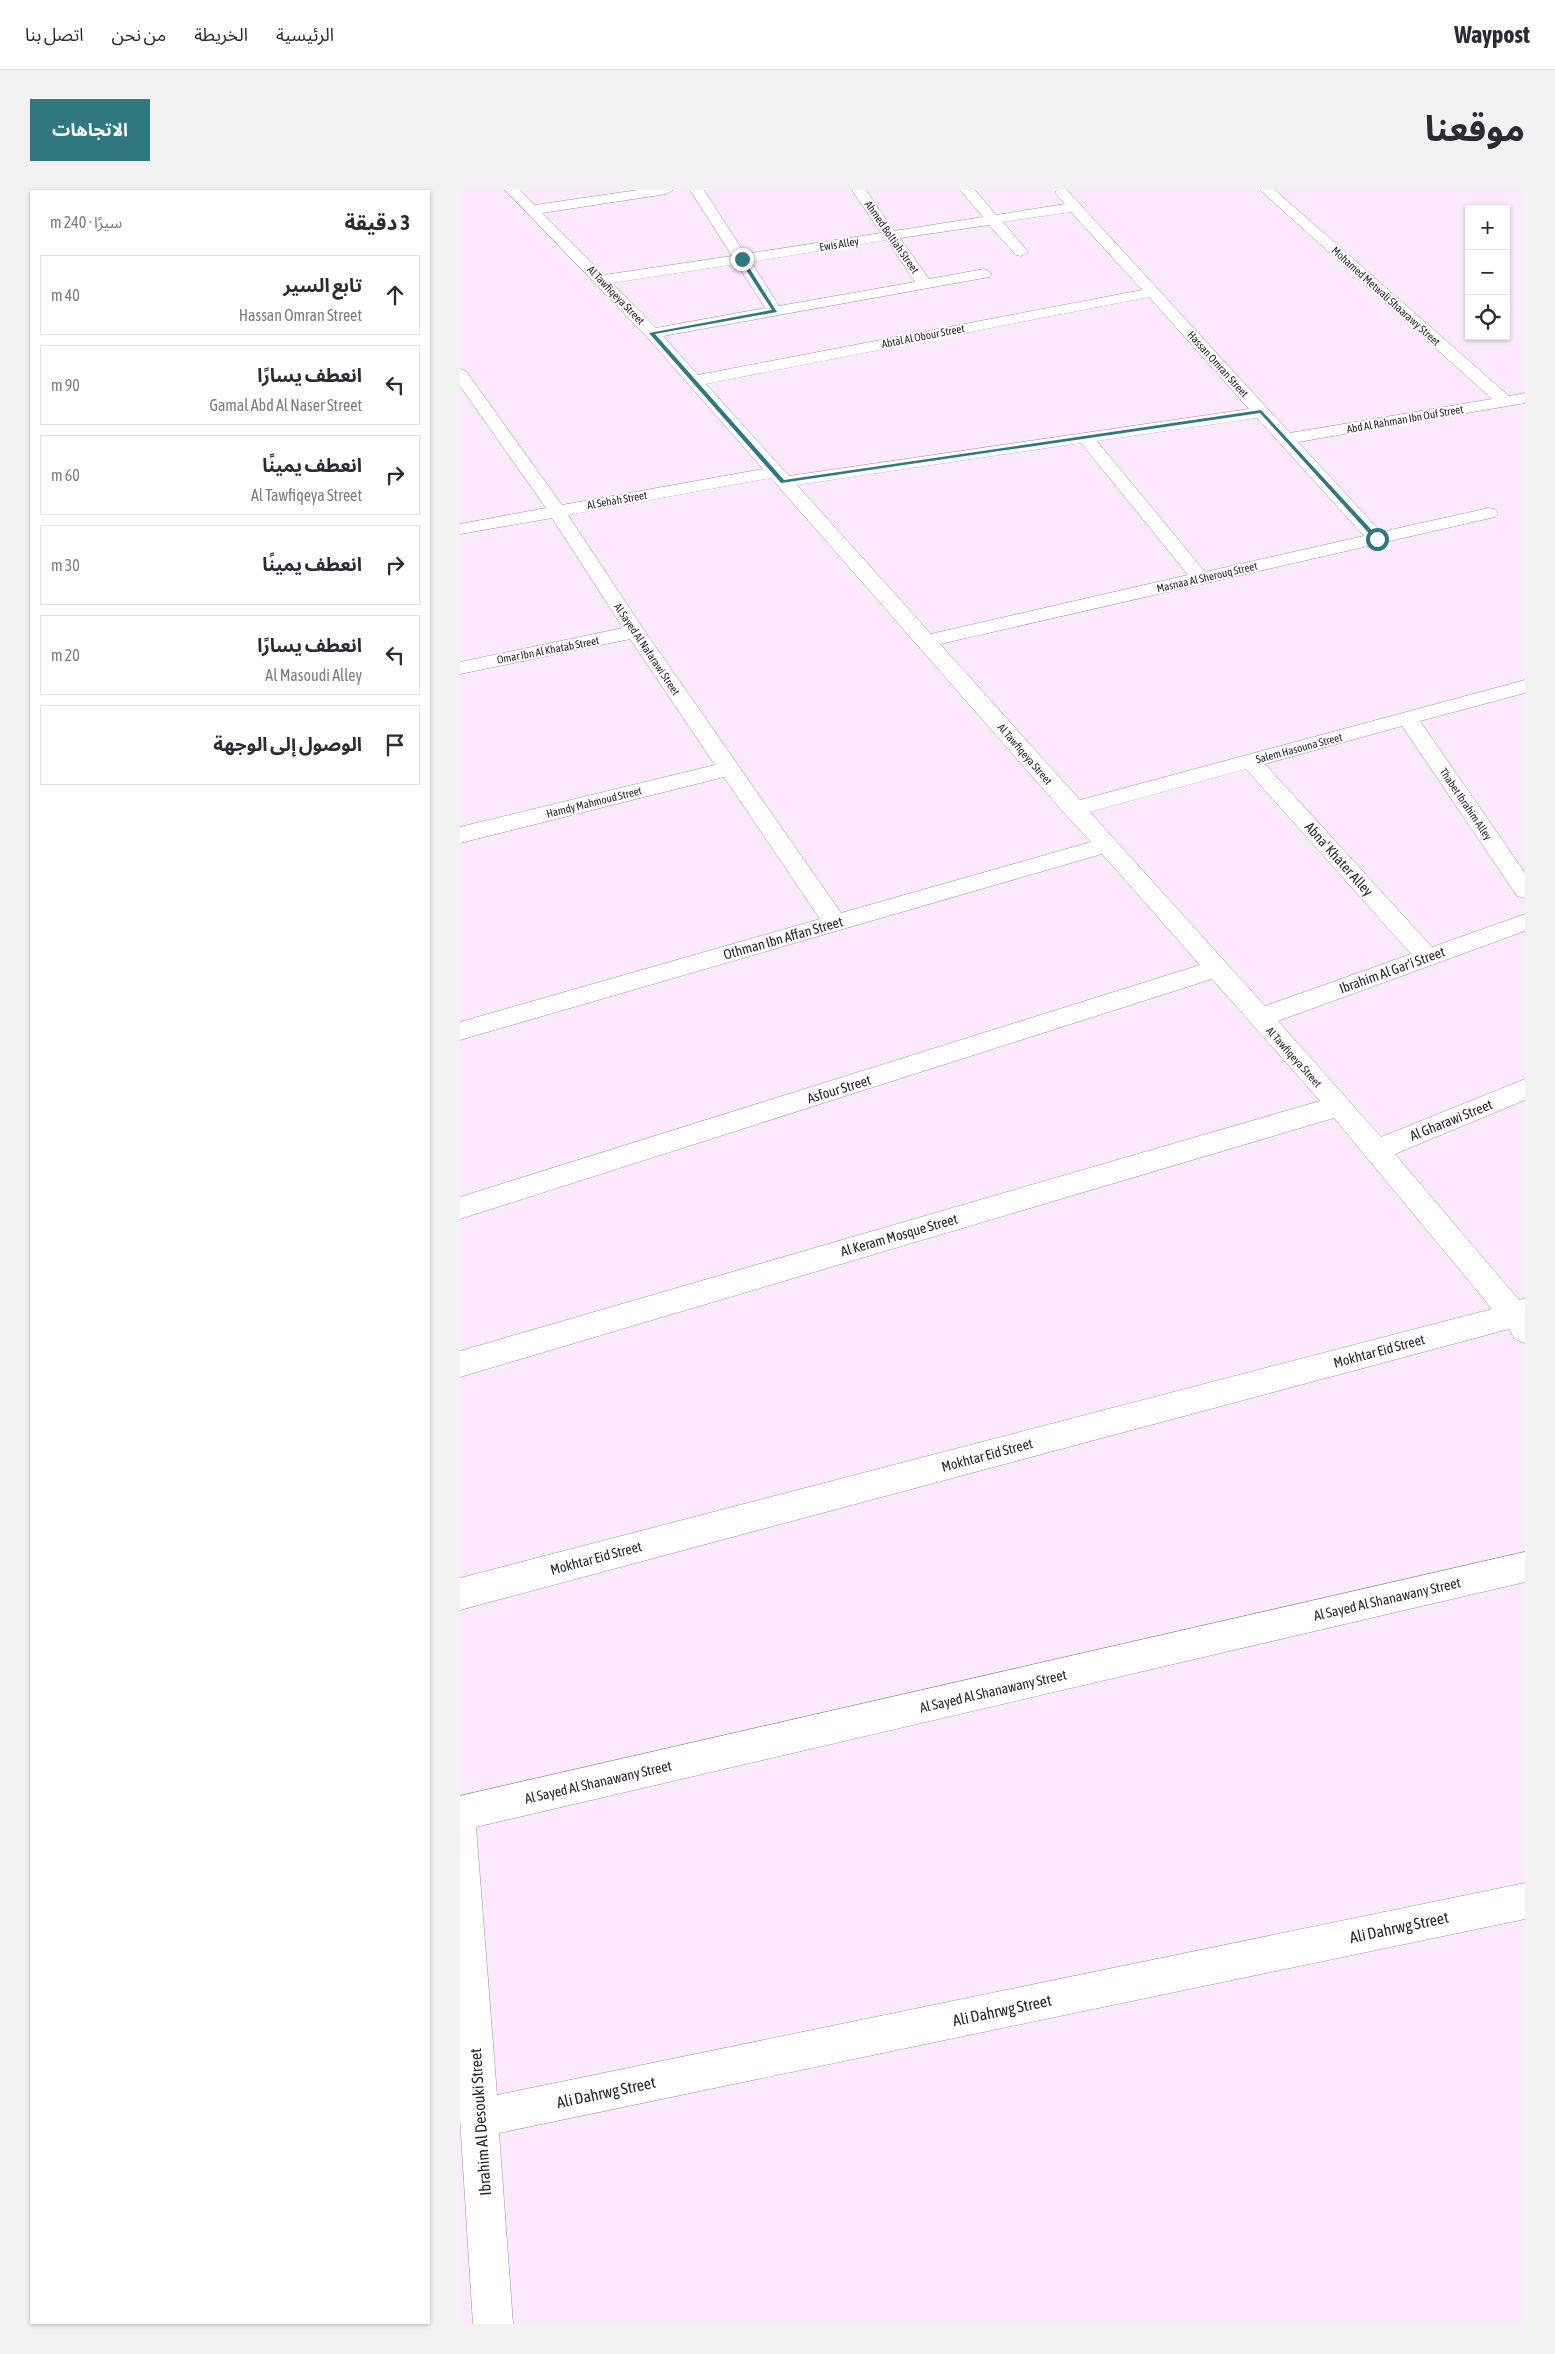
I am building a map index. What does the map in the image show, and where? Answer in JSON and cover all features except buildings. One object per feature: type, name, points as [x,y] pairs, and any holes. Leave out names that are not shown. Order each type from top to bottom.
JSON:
[{"type":"street","name":"Al Tawfiqeya Street","points":[[512,190],[652,333],[1073,809],[1218,969],[1522,1318]]},
{"type":"street","points":[[532,210],[630,192],[666,190]]},
{"type":"street","points":[[698,190],[775,311]]},
{"type":"street","name":"Ahmed Boltiah Street","points":[[859,190],[925,285]]},
{"type":"street","points":[[967,190],[1021,252]]},
{"type":"street","name":"Hassan Omran Street","points":[[1060,190],[1377,539]]},
{"type":"street","name":"Mohamed Metwali Shaarawy Street","points":[[1267,190],[1505,401]]},
{"type":"street","name":"Ewis Alley","points":[[602,280],[1074,207]]},
{"type":"street","points":[[652,333],[984,274]]},
{"type":"street","name":"Abtal Al Obour Street","points":[[694,381],[1153,292]]},
{"type":"street","name":"Al Sayed Al Nafarawi Street","points":[[462,379],[558,511],[635,632],[834,923]]},
{"type":"street","name":"Abd Al Rahman Ibn Ouf Street","points":[[1286,439],[1525,398]]},
{"type":"street","name":"Al Sehah Street","points":[[460,529],[558,511],[778,477],[1261,412]]},
{"type":"street","points":[[1086,437],[1201,578]]},
{"type":"street","name":"Masnaa Al Sherouq Street","points":[[926,641],[1489,513]]},
{"type":"street","name":"Omar Ibn Al Khatab Street","points":[[460,668],[635,632]]},
{"type":"street","name":"Salem Hasouna Street","points":[[1073,809],[1525,686]]},
{"type":"street","name":"Thabet Ibrahim Alley","points":[[1407,718],[1525,890]]},
{"type":"street","name":"Abna' Khater Alley","points":[[1251,761],[1427,957]]},
{"type":"street","name":"Hamdy Mahmoud Street","points":[[460,835],[728,769]]},
{"type":"street","name":"Othman Ibn Affan Street","points":[[460,1031],[1107,845]]},
{"type":"street","name":"Ibrahim Al Gar'i Street","points":[[1260,1018],[1525,922]]},
{"type":"street","name":"Asfour Street","points":[[460,1208],[1218,969]]},
{"type":"street","name":"Al Gharawi Street","points":[[1376,1150],[1525,1089]]},
{"type":"street","name":"Al Keram Mosque Street","points":[[460,1364],[1339,1106]]},
{"type":"street","name":"Mokhtar Eid Street","points":[[460,1594],[1522,1318]]},
{"type":"street","name":"Al Sayed Al Shanawany Street","points":[[460,1813],[1525,1567]]},
{"type":"street","name":"Ibrahim Al Desouki Street","points":[[461,1844],[494,2324]]},
{"type":"street","name":"Ali Dahrwg Street","points":[[479,2118],[1525,1901]]},
{"type":"route","points":[[742,259],[775,311],[652,333],[783,482],[1261,412],[1377,539]]}]
